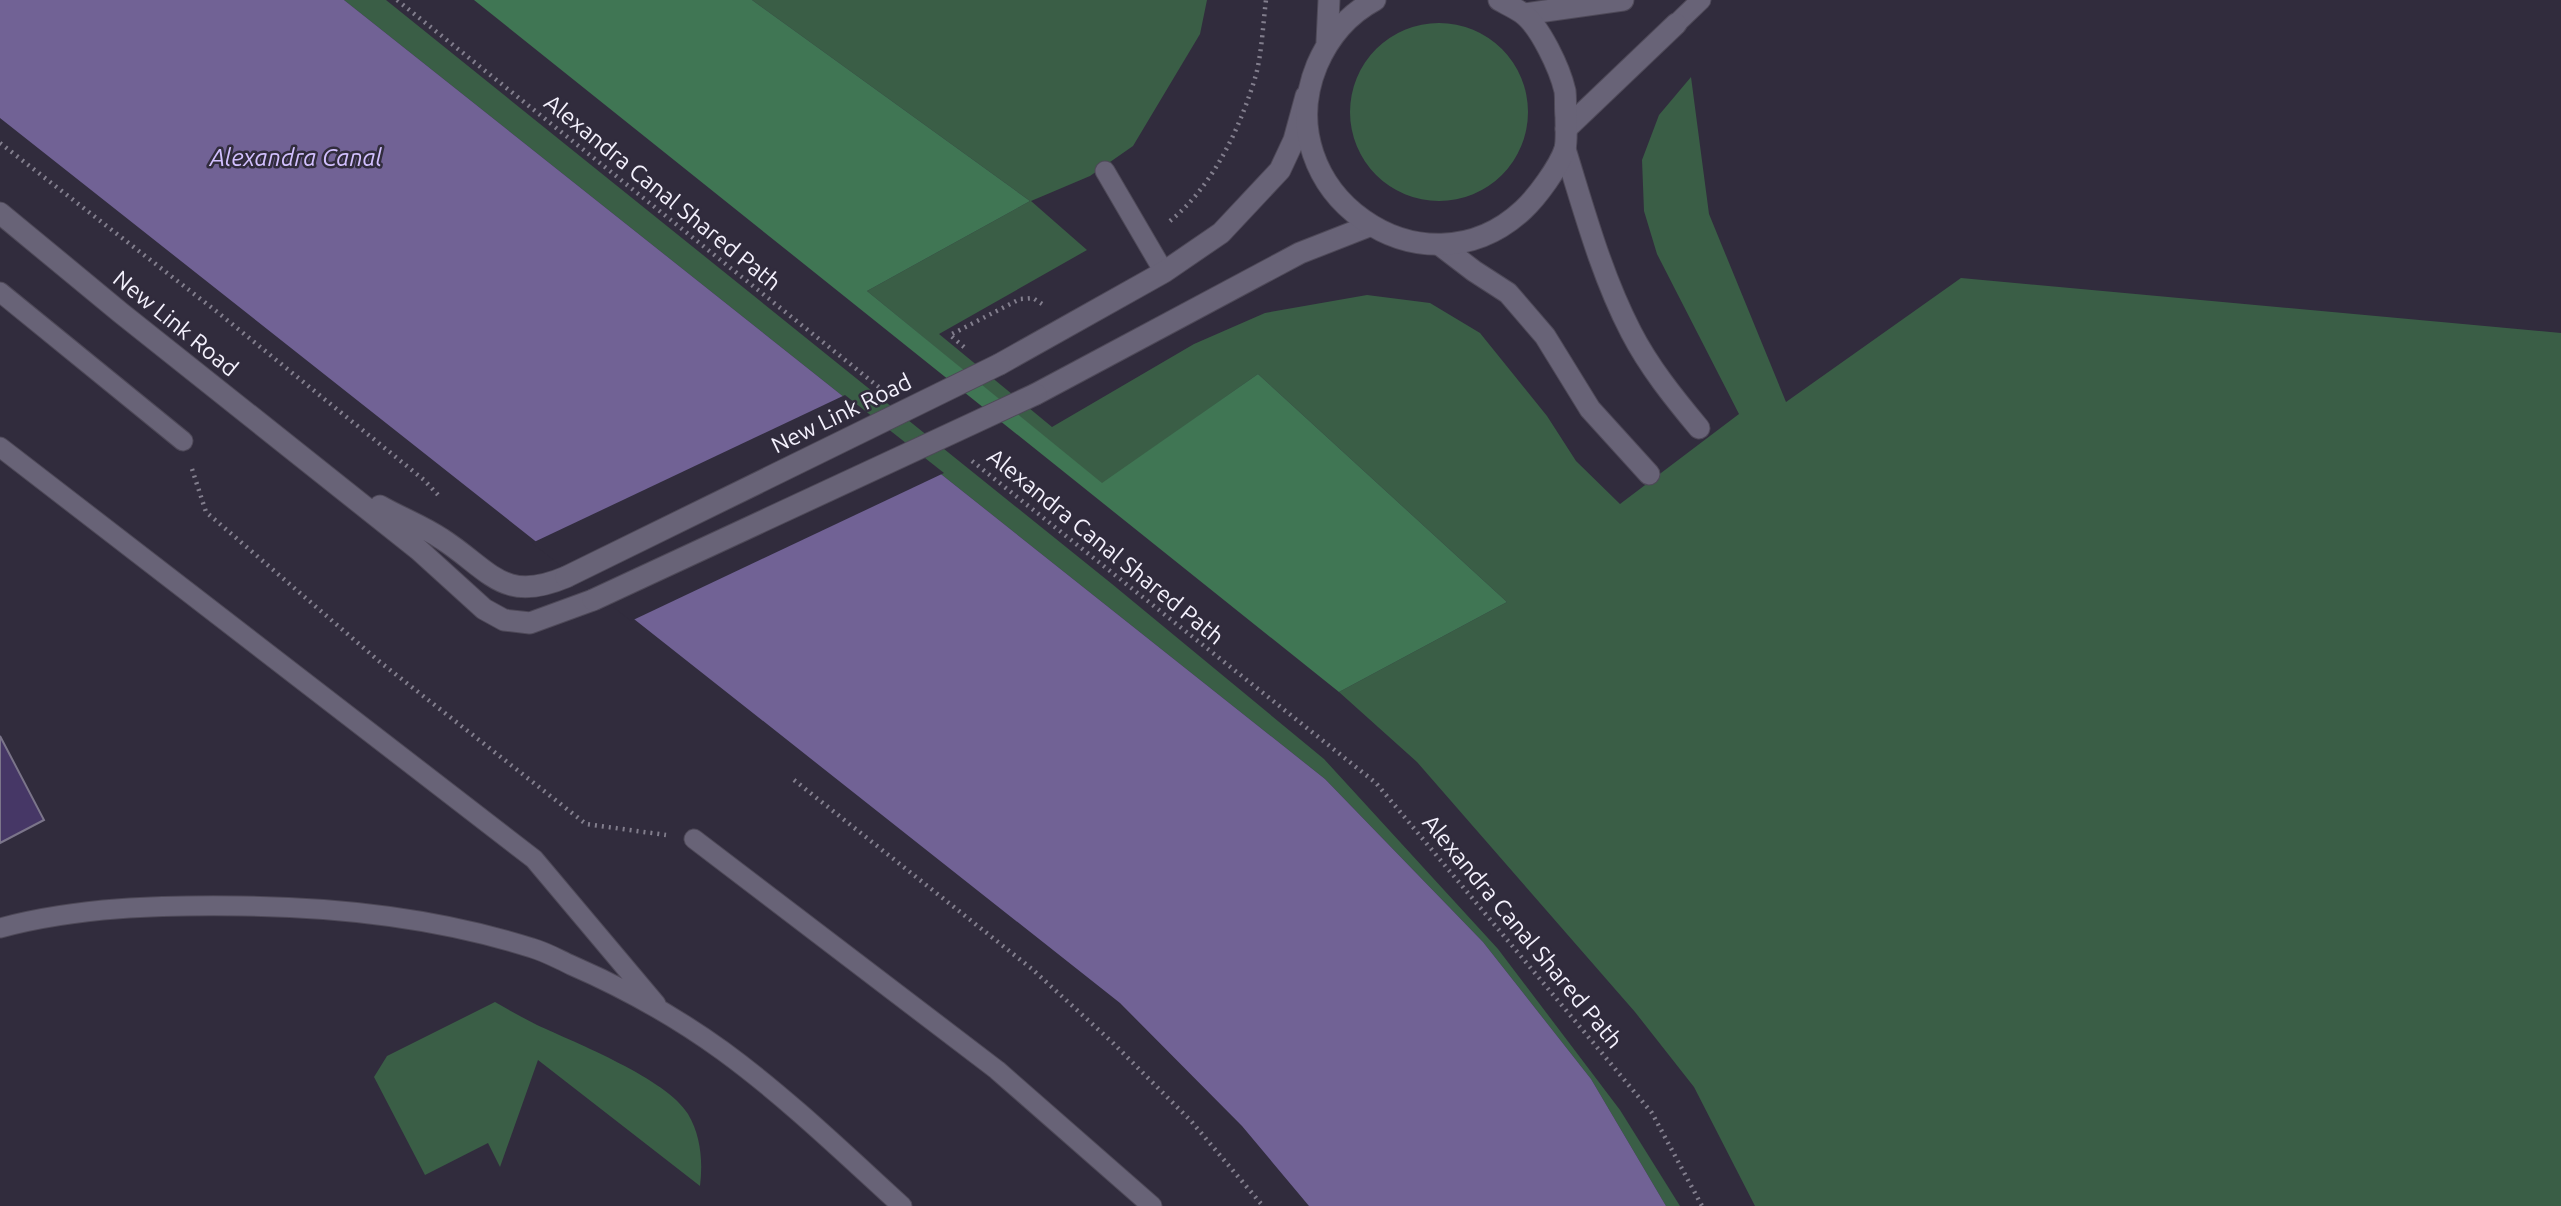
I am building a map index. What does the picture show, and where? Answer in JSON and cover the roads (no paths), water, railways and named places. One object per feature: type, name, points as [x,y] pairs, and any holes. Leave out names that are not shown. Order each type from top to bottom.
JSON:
[{"type":"street","name":"New Link Road","points":[[1327,43],[1329,0]]},
{"type":"street","name":"New Link Road","points":[[321,472],[442,538],[498,581],[510,586],[537,587],[565,577],[1000,364],[1164,272],[1221,233],[1280,170],[1294,140],[1309,85],[1327,43],[1357,10],[1376,0]]},
{"type":"street","points":[[1499,0],[1524,14],[1550,50],[1565,92],[1565,139],[1610,285],[1631,332],[1664,386],[1699,428]]},
{"type":"street","points":[[1524,14],[1623,0]]},
{"type":"street","points":[[1565,139],[1676,24]]},
{"type":"street","name":"New Link Road","points":[[1309,85],[1307,129],[1319,171],[1341,202],[1369,226],[1404,240],[1440,245],[1477,239],[1510,222],[1538,197],[1565,139]]},
{"type":"street","name":"New Link Road","points":[[0,213],[419,550],[484,609],[504,620],[530,623],[593,600],[1036,394],[1300,253],[1369,226]]},
{"type":"street","points":[[1440,245],[1508,293],[1545,336],[1590,409],[1649,474]]},
{"type":"lane","points":[[1676,24],[1701,0]]},
{"type":"lane","points":[[1105,171],[1164,272]]},
{"type":"lane","points":[[0,292],[183,441]]},
{"type":"lane","points":[[0,447],[534,859],[663,1012]]},
{"type":"lane","points":[[694,839],[997,1070],[1145,1202]]},
{"type":"lane","points":[[0,928],[63,915],[122,908],[284,907],[383,915],[455,927],[535,949],[598,977],[663,1012],[722,1050],[767,1085],[902,1206]]},
{"type":"water","name":"Alexandra Canal","points":[[0,0],[344,0],[1325,779],[1483,942],[1591,1079],[1666,1206],[1309,1206],[1242,1126],[1120,1003],[0,118]]}]
